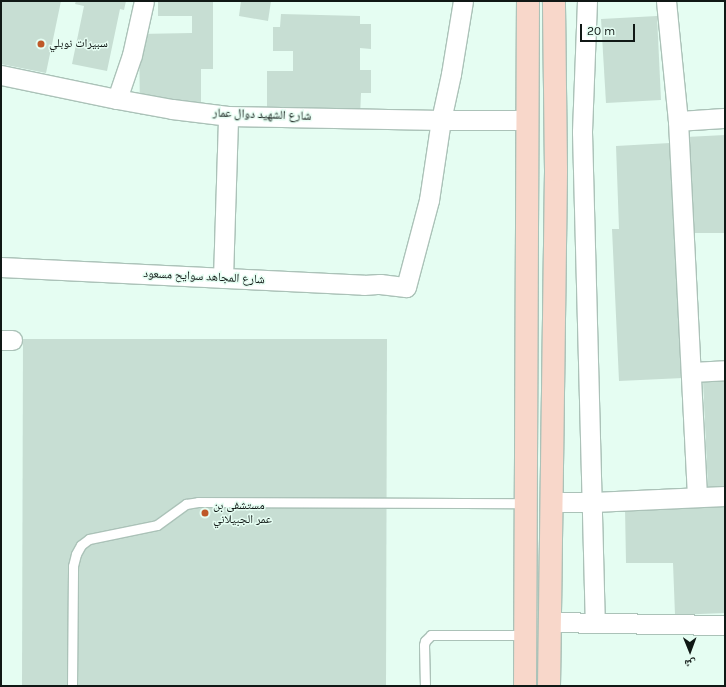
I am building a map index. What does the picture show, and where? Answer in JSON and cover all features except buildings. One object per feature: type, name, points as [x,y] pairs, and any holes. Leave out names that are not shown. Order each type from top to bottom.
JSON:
[{"type":"main road","points":[[525,686],[528,1]]},
{"type":"main road","points":[[549,686],[550,502],[556,170],[554,1]]},
{"type":"street","points":[[117,99],[132,55],[144,1]]},
{"type":"street","points":[[441,120],[451,74],[463,1]]},
{"type":"street","points":[[587,1],[582,132],[595,622]]},
{"type":"street","points":[[666,1],[678,121],[692,372],[697,497]]},
{"type":"street","name":"شارع الشهيد دوال عمار","points":[[1,75],[172,109],[228,116],[527,120]]},
{"type":"street","points":[[223,278],[228,116]]},
{"type":"street","points":[[678,121],[725,118]]},
{"type":"street","name":"شارع المجاهد سوايح مسعود","points":[[1,267],[364,285],[380,284],[406,287],[429,200],[441,120]]},
{"type":"street","points":[[692,372],[725,370]]},
{"type":"street","points":[[550,502],[593,502],[725,496]]},
{"type":"street","points":[[550,622],[725,625]]},
{"type":"lane","points":[[72,686],[74,566],[76,554],[81,545],[89,539],[156,525],[186,504],[198,502],[525,504]]},
{"type":"lane","points":[[425,686],[424,645],[425,641],[431,635],[525,635]]},
{"type":"place","name":"سبيرات نوبلي","points":[[41,44]]},
{"type":"place","name":"مستشفى بن عمر الجبيلاني","points":[[205,513]]}]
